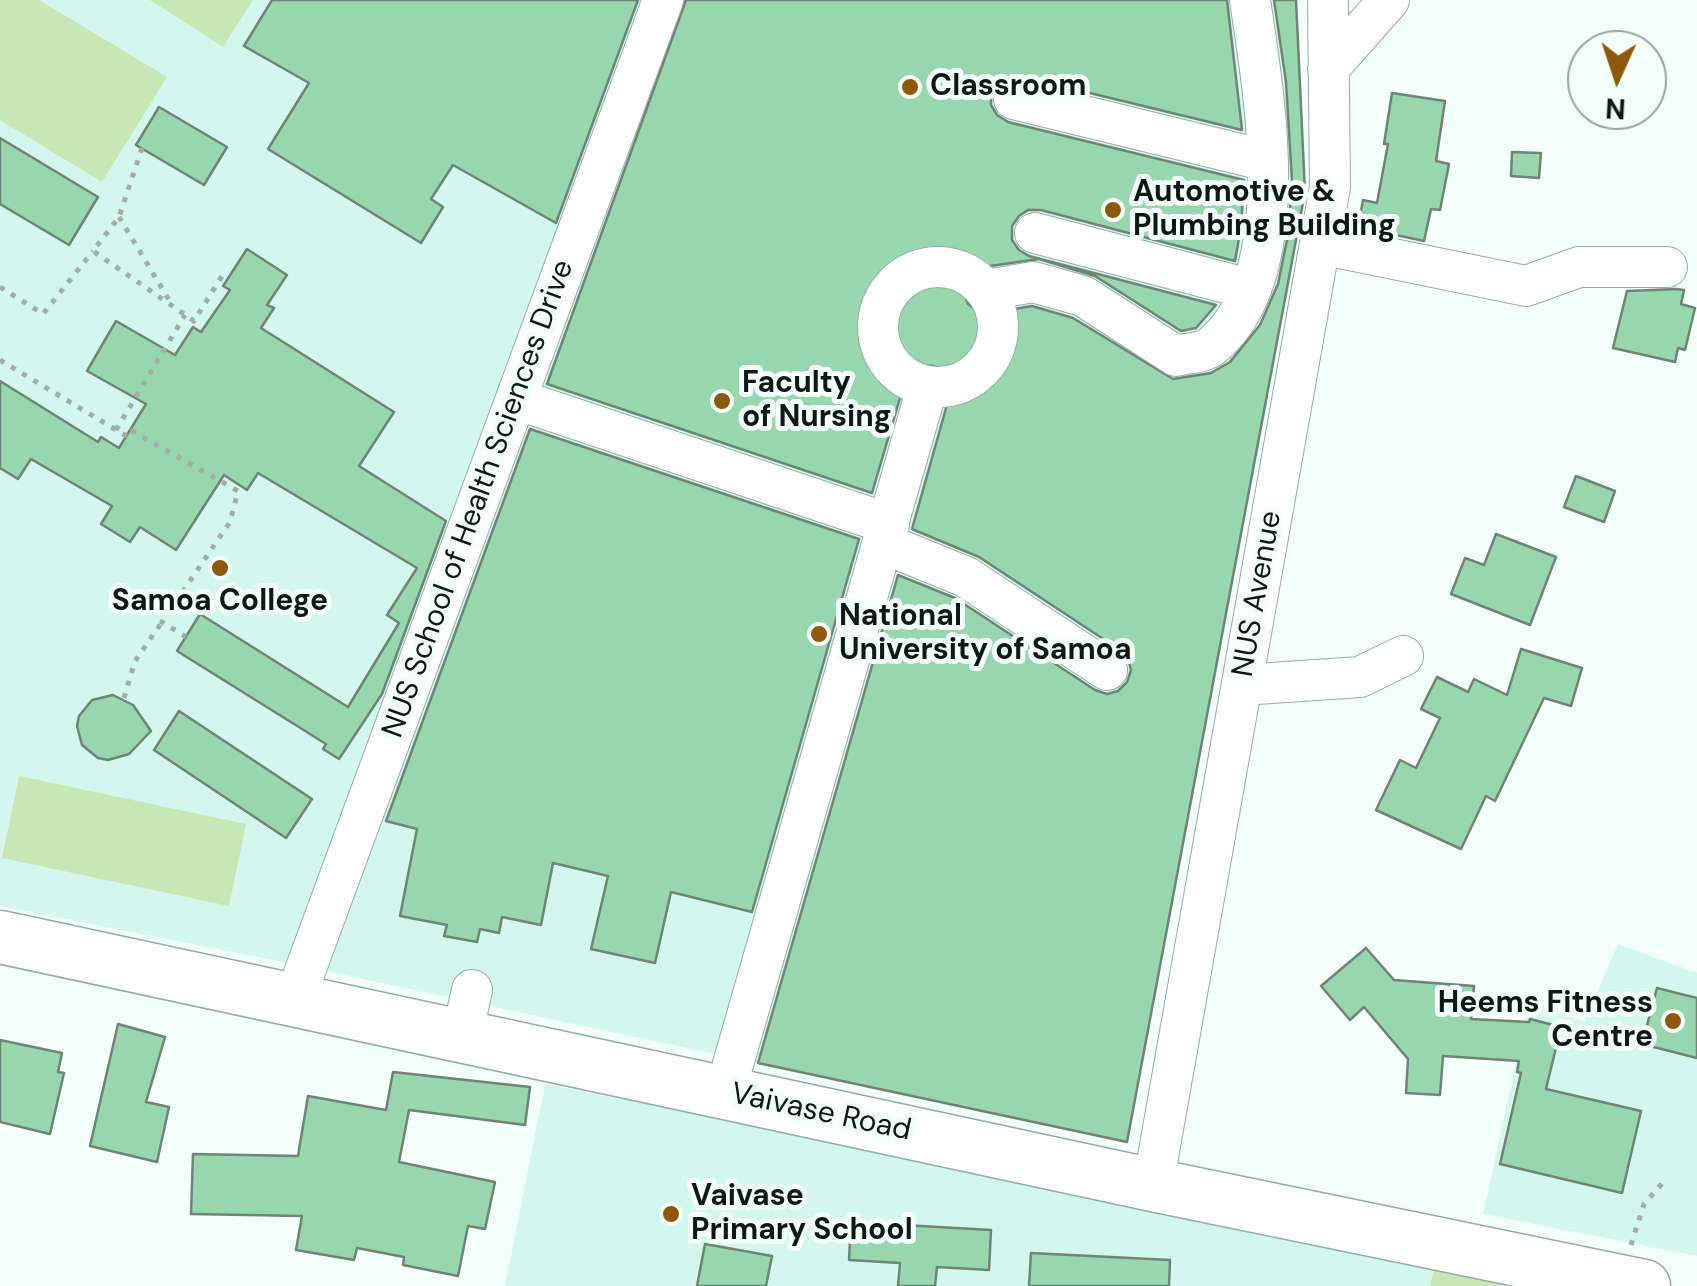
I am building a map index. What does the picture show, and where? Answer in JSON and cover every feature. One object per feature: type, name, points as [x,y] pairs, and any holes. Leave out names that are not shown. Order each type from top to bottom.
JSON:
[{"type":"main road","name":"Vaivase Road","points":[[0,937],[296,998],[467,1012],[725,1092],[1153,1186],[1632,1284]]},
{"type":"street","name":"NUS School of Health Sciences Drive","points":[[296,998],[663,0]]},
{"type":"street","points":[[987,290],[1033,282],[1084,296],[1176,356],[1210,349],[1236,319],[1262,258],[1267,120],[1250,0]]},
{"type":"street","name":"NUS Avenue","points":[[1153,1186],[1330,187],[1328,0]]},
{"type":"street","points":[[1328,69],[1389,0]]},
{"type":"street","points":[[1014,98],[1268,161]]},
{"type":"street","points":[[1034,233],[1249,289]]},
{"type":"street","points":[[1320,244],[1526,286],[1579,268],[1667,268]]},
{"type":"street","points":[[928,266],[949,267],[968,274],[987,290],[999,326],[995,347],[985,364],[969,378],[952,386],[927,388],[898,372],[886,358],[878,340],[877,321],[892,287],[908,273],[928,266]]},
{"type":"street","points":[[725,1092],[927,388]]},
{"type":"street","points":[[516,398],[887,534],[966,577],[1107,670]]},
{"type":"street","points":[[1242,685],[1360,677],[1404,656]]},
{"type":"path","points":[[0,287],[44,314],[119,217],[142,148]]},
{"type":"path","points":[[119,217],[171,304]]},
{"type":"path","points":[[93,252],[194,321],[222,276],[227,279]]},
{"type":"path","points":[[116,430],[185,315]]},
{"type":"path","points":[[0,360],[128,437],[132,430],[238,492],[230,522],[135,661],[124,698]]},
{"type":"path","points":[[162,622],[186,637]]},
{"type":"path","points":[[1632,1284],[1644,1204],[1667,1178]]},
{"type":"shaded area","name":"National University of Samoa","points":[[0,0],[1296,0],[1305,194],[1127,1142],[288,963],[0,906]]},
{"type":"shaded area","points":[[1618,944],[1697,973],[1697,1256],[1483,1214],[1530,999],[1584,1022]]},
{"type":"shaded area","points":[[545,1084],[1437,1256],[1430,1286],[505,1286]]},
{"type":"green space","points":[[0,0],[39,0],[167,77],[102,182],[0,120]]},
{"type":"green space","points":[[150,0],[253,0],[223,47]]},
{"type":"green space","points":[[19,776],[246,824],[229,906],[2,858]]},
{"type":"green space","points":[[1437,1256],[1579,1286],[1430,1286]]},
{"type":"building","points":[[272,0],[638,0],[556,223],[453,165],[431,199],[443,207],[421,243],[268,149],[309,83],[244,46]]},
{"type":"building","points":[[686,0],[1227,0],[1242,130],[1020,76],[1008,76],[998,82],[991,94],[991,105],[997,115],[1008,122],[1244,180],[1235,261],[1041,210],[1028,210],[1012,226],[1012,240],[1029,256],[1216,305],[1196,328],[1181,331],[1095,276],[1039,259],[983,267],[971,272],[964,283],[968,304],[978,312],[1032,306],[1073,318],[1173,379],[1211,373],[1230,362],[1260,325],[1278,284],[1288,235],[1292,181],[1286,82],[1274,0],[1296,0],[1305,192],[1127,1142],[758,1063],[898,575],[955,598],[1095,690],[1107,694],[1118,691],[1131,670],[1120,650],[979,557],[912,529],[950,394],[945,372],[934,366],[920,365],[911,370],[905,381],[872,493],[547,384]]},
{"type":"building","points":[[1392,93],[1445,101],[1436,161],[1449,164],[1440,210],[1431,209],[1424,241],[1358,227],[1363,200],[1377,203]]},
{"type":"building","points":[[159,107],[227,147],[204,185],[136,145]]},
{"type":"building","points":[[0,138],[98,197],[69,245],[0,204]]},
{"type":"building","points":[[1512,152],[1541,153],[1539,178],[1511,176]]},
{"type":"building","points":[[247,249],[287,275],[267,305],[274,308],[261,328],[394,412],[359,466],[446,521],[382,694],[339,759],[323,749],[326,744],[177,651],[200,614],[348,707],[399,623],[387,615],[417,568],[258,473],[247,490],[224,475],[176,550],[140,527],[130,542],[101,524],[112,506],[31,459],[18,479],[0,468],[0,381],[98,442],[101,437],[119,448],[146,404],[87,371],[116,321],[175,355],[193,327],[201,332],[230,290],[223,286]]},
{"type":"building","points":[[1684,290],[1681,304],[1695,308],[1685,350],[1678,348],[1675,362],[1613,348],[1627,291]]},
{"type":"building","points":[[530,429],[859,539],[752,912],[671,892],[655,963],[591,949],[608,876],[553,863],[541,925],[502,917],[499,933],[480,929],[477,942],[444,936],[447,925],[400,916],[417,829],[386,821]]},
{"type":"building","points":[[1576,476],[1615,491],[1604,522],[1564,507]]},
{"type":"building","points":[[1496,534],[1556,557],[1530,625],[1451,594],[1465,558],[1484,565]]},
{"type":"building","points":[[1521,649],[1582,668],[1571,706],[1544,698],[1495,801],[1486,796],[1461,849],[1376,810],[1400,760],[1416,768],[1440,718],[1421,709],[1437,677],[1468,692],[1474,679],[1507,695]]},
{"type":"building","points":[[113,695],[133,705],[151,731],[129,754],[108,760],[98,758],[82,745],[77,726],[79,716],[92,700]]},
{"type":"building","points":[[179,711],[312,799],[286,838],[154,750]]},
{"type":"building","points":[[1366,948],[1394,980],[1474,986],[1471,1019],[1530,1019],[1561,1027],[1546,1089],[1641,1111],[1622,1193],[1500,1164],[1521,1073],[1517,1072],[1519,1061],[1443,1056],[1440,1095],[1406,1093],[1408,1059],[1364,1007],[1350,1020],[1321,986]]},
{"type":"building","name":"Heems Fitness Centre","points":[[1657,988],[1697,998],[1697,1058],[1642,1044]]},
{"type":"building","points":[[118,1024],[165,1037],[146,1102],[169,1107],[157,1162],[90,1146]]},
{"type":"building","points":[[0,1040],[62,1053],[58,1072],[64,1073],[50,1134],[0,1122]]},
{"type":"building","points":[[393,1072],[530,1087],[525,1125],[409,1110],[399,1162],[495,1182],[485,1229],[468,1226],[458,1276],[403,1265],[404,1257],[357,1248],[354,1260],[296,1250],[302,1216],[191,1214],[193,1154],[298,1156],[308,1096],[386,1110]]},
{"type":"building","points":[[851,1222],[991,1230],[989,1270],[937,1267],[935,1286],[898,1286],[900,1263],[849,1260]]},
{"type":"building","name":"Vaivase Primary School","points":[[705,1244],[772,1256],[766,1286],[697,1286]]},
{"type":"building","points":[[1031,1253],[1170,1260],[1169,1286],[1029,1286]]},
{"type":"place","name":"Classroom","points":[[910,87]]},
{"type":"place","name":"Automotive & Plumbing Building","points":[[1113,210]]},
{"type":"place","name":"Faculty of Nursing","points":[[722,401]]},
{"type":"place","name":"Samoa College","points":[[220,568]]},
{"type":"place","name":"National University of Samoa","points":[[819,634]]},
{"type":"place","name":"Heems Fitness Centre","points":[[1673,1021]]},
{"type":"place","name":"Vaivase Primary School","points":[[671,1214]]}]
